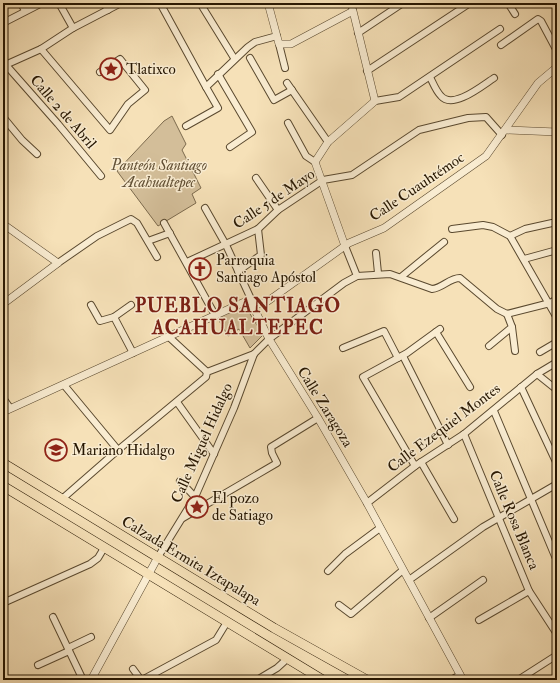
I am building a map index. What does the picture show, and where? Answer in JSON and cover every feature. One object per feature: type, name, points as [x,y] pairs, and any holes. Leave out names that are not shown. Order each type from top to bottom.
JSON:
[{"type":"main road","name":"Calzada Ermita Iztapalapa","points":[[3,463],[274,628],[367,680]]},
{"type":"main road","points":[[3,486],[149,576],[323,680]]},
{"type":"street","points":[[21,3],[26,11]]},
{"type":"street","points":[[3,23],[42,3]]},
{"type":"street","points":[[59,3],[73,28]]},
{"type":"street","points":[[104,3],[108,10]]},
{"type":"street","points":[[4,66],[41,49],[73,28],[121,3]]},
{"type":"street","points":[[160,3],[218,108],[186,126]]},
{"type":"street","points":[[200,3],[234,58]]},
{"type":"street","points":[[268,3],[285,68]]},
{"type":"street","points":[[351,3],[375,101],[398,97],[500,29]]},
{"type":"street","points":[[358,33],[403,3]]},
{"type":"street","points":[[367,72],[470,3]]},
{"type":"street","points":[[508,3],[515,14]]},
{"type":"street","points":[[279,44],[291,44],[353,11]]},
{"type":"street","points":[[501,44],[538,19],[541,21],[557,50]]},
{"type":"street","points":[[206,87],[234,58],[255,42],[277,36]]},
{"type":"street","points":[[41,49],[110,130],[128,104],[145,90],[120,59],[100,72]]},
{"type":"street","points":[[250,58],[274,100],[292,90]]},
{"type":"street","name":"Calle 2 de Abril","points":[[4,66],[58,124],[101,176]]},
{"type":"street","name":"Calle Cuauhtémoc","points":[[3,412],[215,315],[252,302],[268,301],[345,246],[384,228],[404,215],[486,156],[538,83],[557,67]]},
{"type":"street","points":[[218,74],[252,132],[230,147]]},
{"type":"street","points":[[430,77],[440,96],[445,100],[453,100],[469,94],[494,78]]},
{"type":"street","points":[[287,83],[328,142]]},
{"type":"street","name":"Calle 5 de Mayo","points":[[315,162],[328,142],[375,101]]},
{"type":"street","points":[[3,117],[22,140],[37,154]]},
{"type":"street","name":"Calle 5 de Mayo","points":[[187,262],[258,229],[278,210],[323,180],[352,175],[419,130],[468,118],[486,117],[504,132]]},
{"type":"street","points":[[288,123],[306,156],[315,162],[323,180],[345,246],[357,276],[378,273],[401,276],[432,289],[438,288],[455,278],[460,278],[497,309],[507,314],[550,303],[557,299]]},
{"type":"street","points":[[504,132],[557,132]]},
{"type":"street","points":[[256,178],[278,210]]},
{"type":"street","name":"Calle Zaragoza","points":[[205,208],[226,245],[268,340],[318,418],[367,503],[462,677]]},
{"type":"street","points":[[3,304],[97,236],[132,219],[137,223],[157,257]]},
{"type":"street","points":[[164,223],[187,262],[215,315]]},
{"type":"street","points":[[510,236],[525,229],[552,223]]},
{"type":"street","points":[[3,224],[58,263]]},
{"type":"street","points":[[452,229],[483,225],[493,226],[510,236],[550,303],[557,318]]},
{"type":"street","points":[[238,271],[261,255],[258,229]]},
{"type":"street","points":[[148,241],[170,233]]},
{"type":"street","points":[[401,276],[444,242]]},
{"type":"street","points":[[524,259],[557,250]]},
{"type":"street","points":[[376,253],[378,273]]},
{"type":"street","name":"Calle Miguel Hidalgo","points":[[158,557],[195,497],[234,408],[254,354],[268,340],[344,283],[357,276]]},
{"type":"street","points":[[91,305],[100,321],[114,317],[131,305]]},
{"type":"street","points":[[507,314],[512,328],[514,351]]},
{"type":"street","points":[[114,317],[133,352]]},
{"type":"street","points":[[488,346],[512,328]]},
{"type":"street","points":[[343,348],[384,331],[400,357],[448,445]]},
{"type":"street","points":[[454,519],[363,377],[400,357],[438,331],[470,387]]},
{"type":"street","points":[[169,337],[207,372]]},
{"type":"street","points":[[540,352],[557,342]]},
{"type":"street","points":[[207,372],[254,354]]},
{"type":"street","name":"Calle Ezequiel Montes","points":[[367,503],[418,464],[464,434],[494,411],[537,374],[557,362]]},
{"type":"street","points":[[62,499],[206,377],[207,372]]},
{"type":"street","points":[[537,374],[557,390]]},
{"type":"street","points":[[64,385],[118,450]]},
{"type":"street","points":[[521,387],[557,464]]},
{"type":"street","points":[[3,398],[10,408]]},
{"type":"street","points":[[177,402],[214,454]]},
{"type":"street","points":[[494,411],[557,561]]},
{"type":"street","points":[[183,518],[277,463],[272,453],[271,446],[318,418]]},
{"type":"street","name":"Calle Rosa Blanca","points":[[464,434],[529,591],[557,634]]},
{"type":"street","points":[[180,481],[195,497]]},
{"type":"street","points":[[409,580],[499,518],[557,484]]},
{"type":"street","points":[[328,571],[345,554],[380,528]]},
{"type":"street","points":[[3,603],[90,564],[98,558],[104,548]]},
{"type":"street","points":[[91,680],[158,557]]},
{"type":"street","points":[[339,605],[351,614],[403,570]]},
{"type":"street","points":[[429,618],[482,580]]},
{"type":"street","points":[[479,620],[529,591]]},
{"type":"street","points":[[53,617],[82,680]]},
{"type":"street","points":[[133,668],[142,680],[216,640],[227,622]]},
{"type":"street","points":[[38,665],[91,637]]},
{"type":"street","points":[[518,680],[557,655]]},
{"type":"street","points":[[257,680],[277,668],[288,658]]},
{"type":"street","points":[[451,680],[462,677]]},
{"type":"green space","name":"Panteón Santiago Acahualtepec","points":[[172,116],[186,144],[182,150],[201,188],[192,194],[196,203],[158,226],[117,171],[164,121]]},
{"type":"green space","points":[[244,304],[263,335],[250,348],[239,329],[228,336],[217,317]]},
{"type":"place","name":"Tlatixco","points":[[111,69]]},
{"type":"place","name":"Parroquia Santiago Apóstol","points":[[200,269]]},
{"type":"place","name":"Mariano Hidalgo","points":[[56,450]]},
{"type":"place","name":"El pozo de Satiago","points":[[197,507]]},
{"type":"district","name":"PUEBLO SANTIAGO ACAHUALTEPEC","points":[[238,317]]}]
